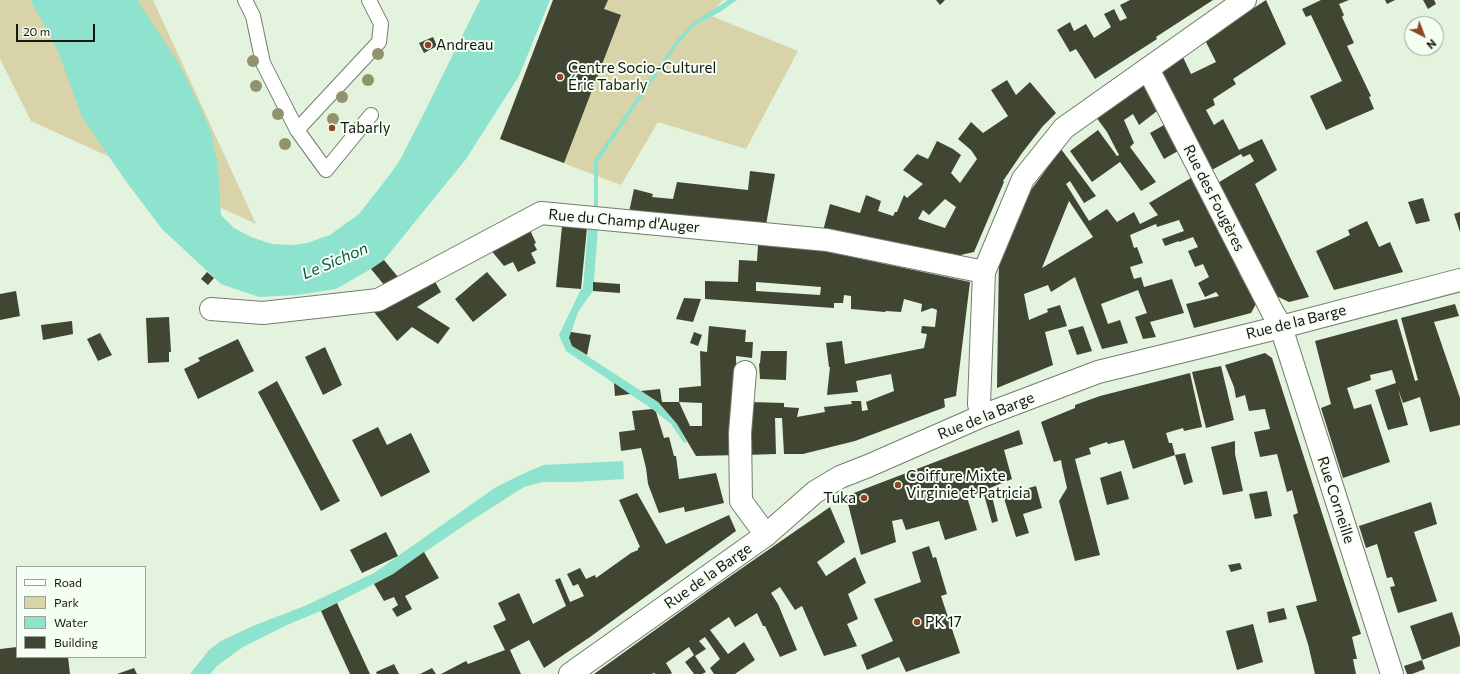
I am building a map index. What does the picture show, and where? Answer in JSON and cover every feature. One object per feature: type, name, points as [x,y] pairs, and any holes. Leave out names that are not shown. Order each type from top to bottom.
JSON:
[{"type":"street","points":[[982,416],[979,404],[984,272],[1023,179],[1064,128],[1245,0]]},
{"type":"street","name":"Rue des Fougères","points":[[1148,69],[1281,327]]},
{"type":"street","name":"Rue du Champ d'Auger","points":[[211,309],[263,313],[378,300],[541,213],[827,240],[984,272]]},
{"type":"street","name":"Rue de la Barge","points":[[570,674],[766,535],[815,492],[840,477],[982,416],[1098,372],[1281,327],[1460,280]]},
{"type":"street","name":"Rue Corneille","points":[[1281,327],[1392,674]]},
{"type":"street","points":[[745,372],[740,433],[741,501],[766,535]]},
{"type":"lane","points":[[245,0],[252,16],[263,63],[297,130],[326,170],[371,115]]},
{"type":"lane","points":[[297,130],[379,42],[382,24],[369,0]]},
{"type":"green space","points":[[0,0],[153,0],[256,224],[31,121],[0,59]]},
{"type":"green space","points":[[553,0],[723,0],[709,15],[798,51],[746,149],[658,122],[621,185],[500,139]]},
{"type":"water","name":"Le Sichon","points":[[30,0],[137,0],[179,64],[211,132],[218,167],[221,215],[234,228],[251,237],[272,244],[294,245],[307,243],[330,235],[359,214],[388,177],[400,160],[480,0],[550,0],[519,76],[466,159],[384,260],[336,289],[298,295],[259,297],[221,284],[162,229],[125,180],[82,117],[57,49]]},
{"type":"water","points":[[728,0],[737,0],[720,12],[694,26],[675,48],[598,162],[598,209],[594,208],[594,160],[676,41],[694,22]]},
{"type":"water","points":[[588,228],[598,229],[593,291],[578,312],[569,339],[572,346],[658,402],[677,424],[687,442],[684,443],[671,424],[652,409],[566,351],[559,335],[581,289],[583,289]]},
{"type":"water","points":[[623,461],[624,479],[576,482],[542,482],[524,487],[466,524],[393,574],[323,610],[287,625],[243,647],[217,666],[210,674],[190,674],[209,650],[221,641],[253,626],[307,605],[374,573],[496,487],[544,465]]},
{"type":"building","name":"Centre Socio-Culturel Éric Tabarly","points":[[553,0],[608,0],[604,9],[621,15],[564,163],[500,139]]},
{"type":"building","points":[[936,0],[945,0],[940,5]]},
{"type":"building","points":[[1130,0],[1213,0],[1156,37],[1157,39],[1095,79],[1076,49],[1070,52],[1057,30],[1070,22],[1074,31],[1086,24],[1094,38],[1111,27],[1104,14],[1114,9],[1120,21],[1127,18],[1120,5]]},
{"type":"building","points":[[1266,0],[1286,44],[1233,79],[1236,84],[1213,99],[1215,105],[1206,110],[1214,125],[1223,119],[1239,150],[1262,139],[1277,170],[1255,184],[1309,297],[1289,302],[1272,294],[1216,184],[1254,161],[1250,154],[1243,157],[1241,154],[1210,171],[1159,71],[1182,55],[1191,74],[1216,62],[1205,40]]},
{"type":"building","points":[[1321,0],[1349,0],[1339,4],[1344,15],[1342,17],[1354,43],[1347,46],[1371,96],[1369,97],[1374,109],[1326,130],[1310,96],[1342,81],[1311,15],[1306,17],[1302,9]]},
{"type":"building","points":[[1385,0],[1395,0],[1387,4]]},
{"type":"building","points":[[1423,0],[1434,0],[1436,4],[1428,9]]},
{"type":"building","name":"Andreau","points":[[433,37],[437,46],[424,53],[419,43]]},
{"type":"building","points":[[1007,80],[1016,95],[1030,82],[1056,113],[1043,126],[1003,181],[1004,182],[974,252],[956,256],[823,231],[830,204],[860,213],[866,195],[881,201],[878,211],[893,216],[895,212],[897,212],[904,195],[907,198],[923,184],[903,170],[917,154],[928,159],[937,141],[961,155],[951,173],[960,183],[977,159],[971,150],[958,139],[971,122],[983,133],[1008,116],[991,90]],"holes":[[[945,199],[956,207],[945,228],[918,219],[923,210],[929,215]]]},
{"type":"building","points":[[1143,82],[1157,111],[1139,125],[1133,114],[1124,120],[1134,143],[1130,147],[1156,182],[1141,191],[1120,162],[1092,182],[1070,151],[1098,130],[1117,156],[1119,155],[1107,132],[1096,117]]},
{"type":"building","points":[[1164,125],[1178,151],[1164,159],[1150,133]]},
{"type":"building","points":[[1061,149],[1096,196],[1084,203],[1070,181],[1066,184],[1089,221],[1107,209],[1117,222],[1134,212],[1140,224],[1158,215],[1149,203],[1191,178],[1256,304],[1251,313],[1194,328],[1186,304],[1219,296],[1216,292],[1205,297],[1198,283],[1209,277],[1203,264],[1195,267],[1188,251],[1198,247],[1193,237],[1165,246],[1162,239],[1184,231],[1179,220],[1157,227],[1156,224],[1130,235],[1134,248],[1137,247],[1143,263],[1130,267],[1134,279],[1141,277],[1144,287],[1172,279],[1184,313],[1150,322],[1156,337],[1143,339],[1135,317],[1147,313],[1138,290],[1101,304],[1108,324],[1120,320],[1128,343],[1102,349],[1075,277],[1051,292],[1048,285],[1024,294],[1029,320],[1048,312],[1047,309],[1060,305],[1067,326],[1045,332],[1053,365],[997,388],[999,256],[1010,223],[1031,190]],"holes":[[[1069,201],[1093,237],[1042,268]]]},
{"type":"building","points":[[750,171],[775,174],[766,225],[629,212],[634,189],[653,194],[652,197],[673,199],[677,182],[748,190]]},
{"type":"building","points":[[1423,198],[1430,221],[1416,224],[1408,202]]},
{"type":"building","points":[[1460,212],[1460,232],[1454,214]]},
{"type":"building","points":[[1367,221],[1379,247],[1390,242],[1403,272],[1334,290],[1316,251],[1350,235],[1348,230]]},
{"type":"building","points":[[562,226],[587,228],[581,289],[556,287]]},
{"type":"building","points":[[530,230],[536,243],[534,244],[537,250],[531,253],[536,263],[518,272],[513,262],[504,266],[490,249]]},
{"type":"building","points":[[758,245],[824,251],[970,282],[956,396],[944,399],[945,407],[943,408],[855,441],[803,454],[784,454],[782,418],[775,418],[776,454],[745,455],[745,423],[753,415],[749,415],[750,402],[784,403],[784,407],[799,408],[797,417],[825,412],[824,407],[852,404],[851,401],[861,401],[862,411],[868,410],[866,402],[894,391],[891,374],[856,381],[858,392],[827,395],[830,367],[826,343],[842,341],[845,364],[924,348],[927,334],[921,333],[922,326],[935,327],[937,310],[932,308],[921,312],[922,304],[904,299],[901,312],[851,309],[851,296],[844,295],[843,303],[834,303],[834,308],[705,299],[705,281],[738,282],[739,260],[757,261]],"holes":[[[756,282],[821,287],[820,295],[756,291]]]},
{"type":"building","points":[[384,260],[398,277],[385,286],[371,269]]},
{"type":"building","points":[[207,272],[214,278],[208,285],[201,279]]},
{"type":"building","points":[[487,272],[507,295],[473,322],[455,299]]},
{"type":"building","points":[[434,280],[441,292],[417,307],[450,328],[438,344],[412,327],[397,341],[374,312]]},
{"type":"building","points":[[593,282],[620,284],[620,293],[593,291]]},
{"type":"building","points":[[16,291],[20,316],[0,320],[0,294]]},
{"type":"building","points":[[684,298],[701,299],[693,322],[676,319]]},
{"type":"building","points":[[1455,304],[1459,316],[1434,322],[1460,398],[1460,425],[1430,432],[1420,397],[1403,403],[1398,389],[1408,425],[1388,430],[1375,390],[1396,383],[1392,370],[1370,375],[1371,380],[1347,388],[1354,409],[1371,404],[1390,462],[1343,478],[1321,408],[1331,404],[1315,341],[1397,319],[1415,381],[1418,380],[1401,318]]},
{"type":"building","points":[[169,317],[171,352],[169,352],[169,362],[148,363],[146,318]]},
{"type":"building","points":[[72,321],[73,334],[43,340],[41,325]]},
{"type":"building","points":[[709,326],[746,330],[745,342],[753,342],[752,358],[736,356],[738,455],[696,456],[677,424],[658,402],[641,391],[660,389],[662,402],[679,402],[679,388],[701,386],[700,351],[707,352]],"holes":[[[679,402],[702,403],[702,426],[690,426]]]},
{"type":"building","points":[[1083,326],[1092,351],[1077,355],[1068,330]]},
{"type":"building","points":[[571,332],[591,335],[587,355],[572,346],[569,338]]},
{"type":"building","points":[[694,332],[702,335],[698,346],[690,343]]},
{"type":"building","points":[[100,333],[112,355],[98,361],[87,339]]},
{"type":"building","points":[[238,339],[254,371],[198,399],[184,369],[200,361],[198,358]]},
{"type":"building","points":[[325,347],[342,385],[323,395],[305,357]]},
{"type":"building","points":[[761,351],[787,351],[786,380],[760,379],[759,364]]},
{"type":"building","points":[[1265,353],[1272,358],[1361,634],[1352,637],[1357,659],[1353,659],[1356,674],[1315,674],[1308,644],[1296,606],[1317,601],[1293,515],[1298,513],[1292,490],[1287,492],[1277,454],[1260,457],[1254,432],[1270,429],[1265,409],[1249,411],[1245,395],[1236,398],[1234,387],[1225,365]]},
{"type":"building","points":[[1221,366],[1234,420],[1206,428],[1192,372]]},
{"type":"building","points":[[1190,373],[1202,427],[1184,431],[1183,428],[1166,433],[1169,443],[1172,443],[1175,455],[1133,469],[1124,440],[1108,444],[1107,442],[1089,448],[1091,454],[1075,459],[1100,555],[1075,561],[1059,501],[1067,488],[1061,460],[1054,462],[1041,422],[1075,408],[1075,405],[1100,396]]},
{"type":"building","points":[[277,381],[340,501],[321,511],[258,392]]},
{"type":"building","points":[[614,383],[630,394],[615,396]]},
{"type":"building","points":[[652,409],[656,412],[664,438],[669,437],[674,456],[676,456],[679,479],[716,473],[724,503],[685,512],[684,507],[659,513],[648,484],[641,448],[621,451],[619,432],[635,430],[632,411]]},
{"type":"building","points":[[378,427],[387,445],[411,433],[430,472],[381,497],[352,440]]},
{"type":"building","points":[[1019,430],[1023,444],[1004,450],[1012,479],[990,488],[998,521],[992,523],[983,491],[967,497],[977,530],[945,540],[939,521],[906,530],[902,519],[892,521],[896,542],[861,555],[846,496]]},
{"type":"building","points":[[1235,441],[1235,454],[1243,491],[1223,495],[1211,447]]},
{"type":"building","points":[[1185,453],[1193,482],[1184,485],[1175,455]]},
{"type":"building","points":[[1121,471],[1129,499],[1107,505],[1100,478]]},
{"type":"building","points":[[1036,486],[1042,508],[1023,514],[1029,533],[1016,537],[1003,495]]},
{"type":"building","points":[[1267,491],[1272,516],[1255,519],[1249,494]]},
{"type":"building","points":[[637,493],[666,544],[729,515],[736,531],[590,637],[544,668],[529,640],[510,650],[521,674],[441,674],[466,661],[468,664],[505,650],[493,626],[506,620],[498,603],[519,593],[533,624],[566,606],[555,580],[560,578],[570,602],[584,596],[578,584],[573,586],[567,574],[580,568],[586,579],[595,575],[596,578],[631,553],[638,550],[640,547],[619,500]]},
{"type":"building","points":[[1431,502],[1437,524],[1414,532],[1437,601],[1398,613],[1390,587],[1395,586],[1392,577],[1387,578],[1377,544],[1366,548],[1359,526]]},
{"type":"building","points":[[830,507],[845,542],[817,562],[826,576],[855,557],[866,583],[848,594],[858,619],[847,624],[857,646],[824,656],[802,606],[795,610],[780,587],[771,593],[778,604],[797,650],[780,657],[757,613],[735,627],[729,617],[710,630],[728,654],[744,642],[755,660],[735,674],[714,674],[710,668],[720,659],[705,637],[699,641],[706,649],[695,656],[706,672],[702,674],[694,674],[685,662],[694,655],[689,647],[666,663],[672,673],[670,674],[594,674],[712,589]]},
{"type":"building","points":[[386,532],[398,556],[362,573],[350,550]]},
{"type":"building","name":"PK 17","points":[[929,546],[933,558],[936,557],[947,594],[941,596],[960,653],[906,672],[899,657],[867,670],[861,655],[893,641],[874,599],[921,582],[912,552]]},
{"type":"building","points":[[424,552],[439,578],[405,596],[412,609],[397,617],[392,609],[398,605],[394,597],[384,601],[374,584],[393,574]]},
{"type":"building","points":[[1240,563],[1242,569],[1231,572],[1228,565]]},
{"type":"building","points":[[337,603],[370,674],[350,674],[321,611]]},
{"type":"building","points":[[1284,608],[1287,619],[1269,623],[1267,612]]},
{"type":"building","points":[[1452,612],[1460,637],[1460,646],[1422,660],[1410,626]]},
{"type":"building","points":[[1253,624],[1263,662],[1237,670],[1226,631]]},
{"type":"building","points":[[16,647],[16,658],[68,658],[70,674],[0,674],[0,649]]},
{"type":"building","points":[[1422,660],[1425,669],[1412,674],[1407,674],[1404,666]]},
{"type":"building","points":[[394,664],[399,674],[377,674],[376,672]]},
{"type":"building","points":[[134,668],[137,674],[117,674]]},
{"type":"building","points":[[432,668],[436,674],[420,674]]},
{"type":"place","name":"Andreau","points":[[428,45]]},
{"type":"place","name":"Centre Socio-Culturel Éric Tabarly","points":[[560,77]]},
{"type":"place","name":"Tabarly","points":[[332,128]]},
{"type":"place","name":"Coiffure Mixte Virginie et Patricia","points":[[898,485]]},
{"type":"place","name":"Tuka","points":[[864,498]]},
{"type":"place","name":"PK 17","points":[[917,622]]}]
